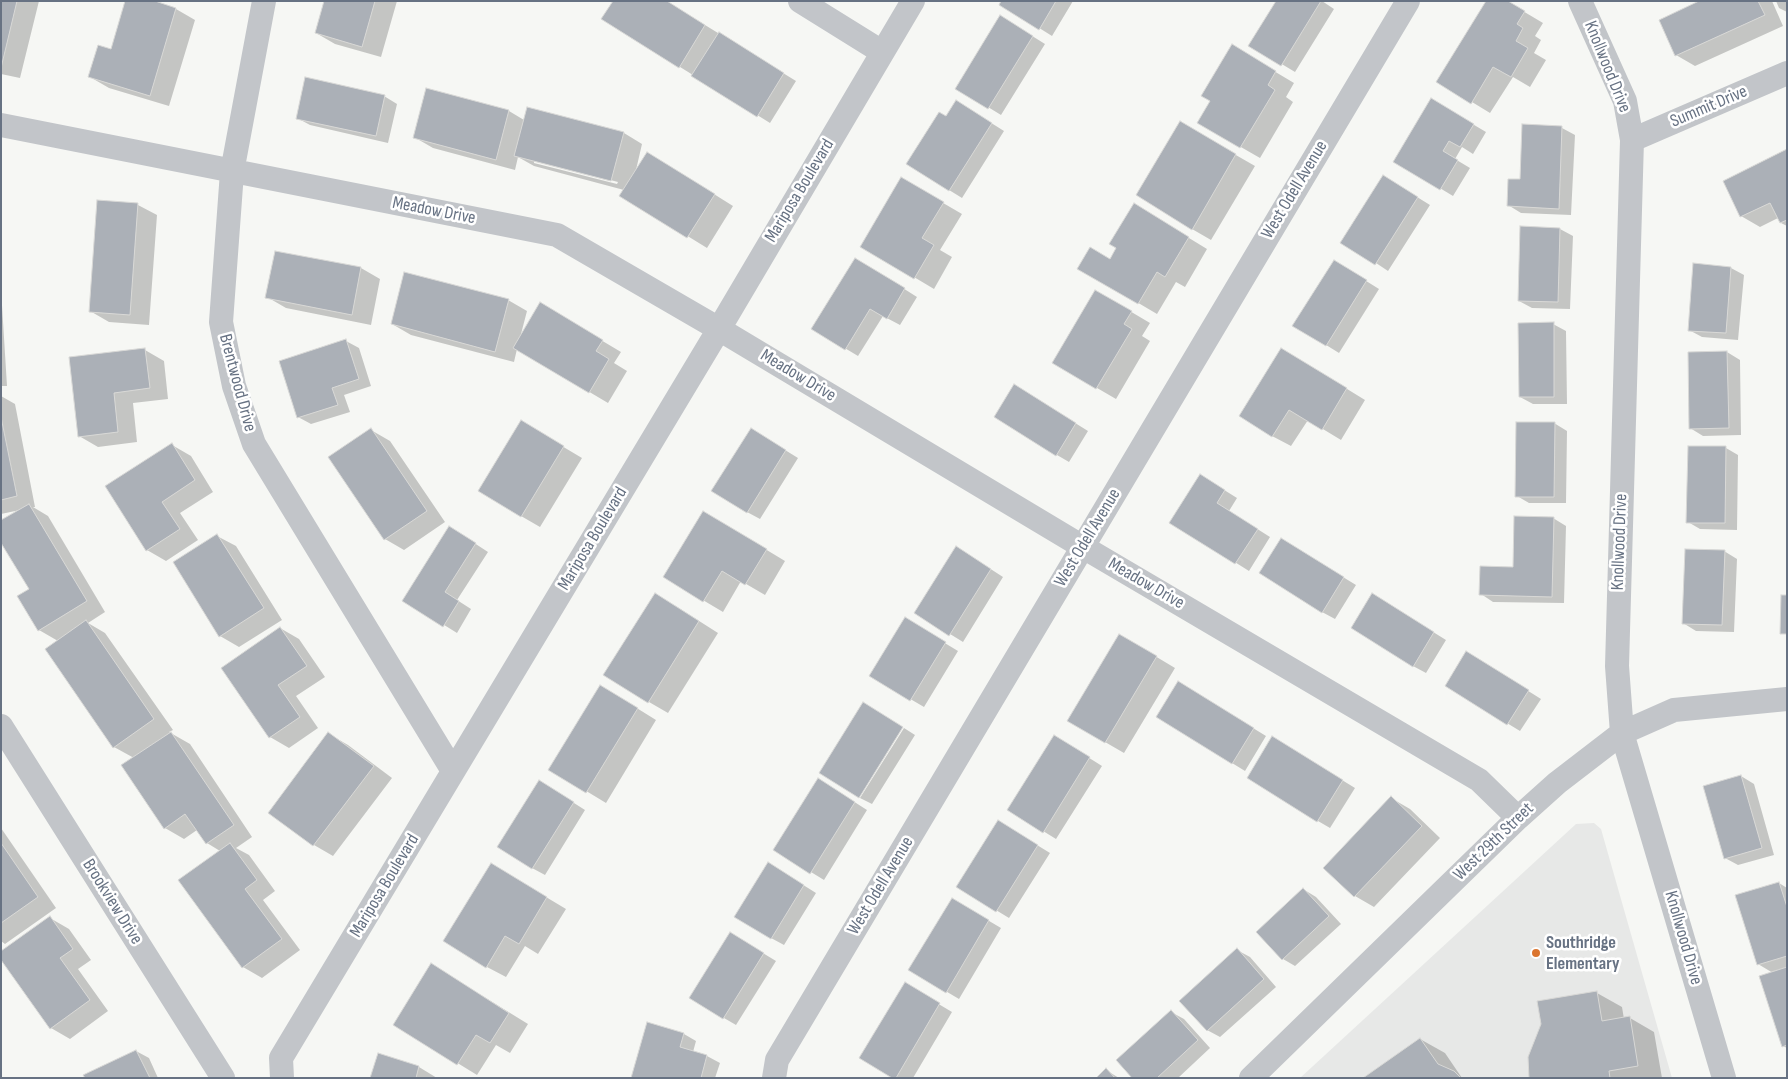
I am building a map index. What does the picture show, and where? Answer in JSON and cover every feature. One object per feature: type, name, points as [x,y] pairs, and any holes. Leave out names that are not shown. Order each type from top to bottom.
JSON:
[{"type":"street","name":"Brentwood Drive","points":[[264,1],[232,172],[221,322],[234,386],[254,444],[454,771]]},
{"type":"street","points":[[800,1],[882,52]]},
{"type":"street","name":"Mariposa Boulevard","points":[[282,1078],[282,1058],[719,329],[913,1]]},
{"type":"street","name":"West Odell Avenue","points":[[774,1078],[777,1060],[1408,1]]},
{"type":"street","name":"Knollwood Drive","points":[[1580,1],[1625,101],[1632,140],[1617,666],[1622,733],[1724,1078]]},
{"type":"street","name":"Summit Drive","points":[[1632,140],[1787,74]]},
{"type":"street","name":"Meadow Drive","points":[[1,125],[557,235],[719,329],[1083,547],[1479,780],[1518,818]]},
{"type":"street","name":"West 29th Street","points":[[1251,1078],[1518,818],[1557,783],[1622,733],[1674,710],[1787,699]]},
{"type":"street","name":"Brookview Drive","points":[[1,726],[223,1078]]},
{"type":"shaded area","name":"Southridge Elementary","points":[[1594,823],[1601,829],[1672,1078],[1300,1078],[1576,824]]},
{"type":"building","points":[[1,1],[17,1],[1,68]]},
{"type":"building","points":[[125,1],[155,1],[176,8],[150,96],[88,77],[98,45],[111,49]]},
{"type":"building","points":[[324,1],[375,1],[362,47],[315,33]]},
{"type":"building","points":[[613,1],[667,1],[705,25],[679,68],[601,19]]},
{"type":"building","points":[[1001,1],[1056,1],[1039,30],[999,5]]},
{"type":"building","points":[[1276,1],[1321,1],[1281,66],[1248,46]]},
{"type":"building","points":[[1486,1],[1508,1],[1525,11],[1517,24],[1523,28],[1516,41],[1528,48],[1511,77],[1493,67],[1471,104],[1436,82]]},
{"type":"building","points":[[1699,1],[1758,1],[1765,15],[1675,56],[1659,20]]},
{"type":"building","points":[[1000,15],[1033,36],[988,109],[955,89]]},
{"type":"building","points":[[719,32],[784,73],[757,117],[691,76]]},
{"type":"building","points":[[1232,44],[1276,71],[1268,85],[1275,90],[1240,148],[1197,123],[1210,101],[1201,96]]},
{"type":"building","points":[[305,77],[385,95],[376,136],[296,119]]},
{"type":"building","points":[[426,88],[509,110],[496,160],[413,138]]},
{"type":"building","points":[[1431,98],[1474,124],[1460,147],[1449,141],[1443,151],[1458,160],[1440,190],[1393,162]]},
{"type":"building","points":[[956,100],[992,123],[949,191],[906,164],[939,112],[946,116]]},
{"type":"building","points":[[527,107],[624,132],[611,181],[514,156]]},
{"type":"building","points":[[1180,121],[1236,154],[1192,230],[1136,195]]},
{"type":"building","points":[[1522,124],[1562,126],[1559,209],[1507,206],[1508,179],[1520,179]]},
{"type":"building","points":[[1787,149],[1787,220],[1780,223],[1770,203],[1740,217],[1723,181]]},
{"type":"building","points":[[647,152],[715,194],[687,238],[619,196]]},
{"type":"building","points":[[1383,175],[1418,197],[1375,265],[1340,243]]},
{"type":"building","points":[[901,177],[944,202],[922,238],[934,245],[914,279],[860,247]]},
{"type":"building","points":[[97,200],[138,203],[130,315],[89,312]]},
{"type":"building","points":[[1134,203],[1189,237],[1165,277],[1157,272],[1138,304],[1077,269],[1090,247],[1110,259],[1116,248],[1109,244]]},
{"type":"building","points":[[1520,226],[1560,228],[1558,302],[1518,301]]},
{"type":"building","points":[[275,251],[361,267],[352,315],[265,298]]},
{"type":"building","points":[[855,258],[905,288],[887,319],[870,309],[845,350],[811,329]]},
{"type":"building","points":[[1334,260],[1367,280],[1326,346],[1292,326]]},
{"type":"building","points":[[1693,263],[1731,267],[1726,333],[1688,331]]},
{"type":"building","points":[[404,272],[509,299],[495,352],[391,324]]},
{"type":"building","points":[[1095,290],[1132,311],[1124,324],[1132,329],[1096,389],[1052,363]]},
{"type":"building","points":[[540,302],[603,340],[596,351],[609,359],[589,393],[513,348]]},
{"type":"building","points":[[1554,322],[1554,397],[1519,397],[1518,323]]},
{"type":"building","points":[[346,339],[359,379],[332,388],[338,405],[297,418],[279,361]]},
{"type":"building","points":[[145,348],[150,388],[114,393],[118,432],[78,437],[69,357]]},
{"type":"building","points":[[1281,348],[1347,388],[1322,430],[1289,410],[1272,437],[1239,416]]},
{"type":"building","points":[[1727,351],[1729,428],[1689,429],[1688,352]]},
{"type":"building","points":[[1014,384],[1076,423],[1056,456],[994,417]]},
{"type":"building","points":[[1,417],[17,496],[1,500]]},
{"type":"building","points":[[521,420],[564,446],[521,517],[478,491]]},
{"type":"building","points":[[1516,422],[1555,422],[1554,497],[1515,497]]},
{"type":"building","points":[[371,428],[427,511],[384,540],[328,457]]},
{"type":"building","points":[[751,428],[786,450],[747,513],[711,491]]},
{"type":"building","points":[[172,443],[195,480],[162,502],[180,529],[146,551],[105,486]]},
{"type":"building","points":[[1688,446],[1726,446],[1725,523],[1686,523]]},
{"type":"building","points":[[1200,474],[1225,490],[1217,503],[1258,529],[1235,564],[1169,523]]},
{"type":"building","points":[[29,504],[87,601],[38,631],[17,596],[29,589],[1,543],[1,520]]},
{"type":"building","points":[[703,511],[767,549],[745,585],[722,571],[703,602],[663,577]]},
{"type":"building","points":[[1514,516],[1554,517],[1552,597],[1479,595],[1480,566],[1513,567]]},
{"type":"building","points":[[449,526],[476,543],[445,592],[459,601],[443,627],[402,601]]},
{"type":"building","points":[[217,534],[264,608],[219,637],[173,562]]},
{"type":"building","points":[[1281,538],[1344,577],[1322,613],[1259,573]]},
{"type":"building","points":[[956,546],[991,569],[949,636],[914,613]]},
{"type":"building","points":[[1685,549],[1725,550],[1722,625],[1682,624]]},
{"type":"building","points":[[655,593],[699,621],[648,703],[603,675]]},
{"type":"building","points":[[1372,593],[1434,632],[1413,667],[1351,628]]},
{"type":"building","points":[[1781,595],[1787,595],[1787,634],[1780,634]]},
{"type":"building","points":[[905,617],[946,642],[910,701],[869,676]]},
{"type":"building","points":[[86,620],[154,719],[113,748],[45,649]]},
{"type":"building","points":[[280,627],[307,666],[278,685],[300,717],[269,738],[221,668]]},
{"type":"building","points":[[1119,634],[1157,656],[1105,743],[1067,721]]},
{"type":"building","points":[[1466,651],[1529,690],[1507,725],[1445,686]]},
{"type":"building","points":[[1178,681],[1254,728],[1232,764],[1156,717]]},
{"type":"building","points":[[600,685],[638,708],[586,793],[548,770]]},
{"type":"building","points":[[863,702],[903,727],[859,798],[819,773]]},
{"type":"building","points":[[171,732],[234,825],[206,844],[185,814],[164,829],[121,765]]},
{"type":"building","points":[[328,732],[374,766],[313,846],[268,813]]},
{"type":"building","points":[[1054,735],[1090,757],[1043,833],[1007,810]]},
{"type":"building","points":[[1272,736],[1343,780],[1317,822],[1247,778]]},
{"type":"building","points":[[1741,775],[1762,848],[1724,859],[1703,786]]},
{"type":"building","points":[[818,778],[855,802],[810,874],[773,850]]},
{"type":"building","points":[[539,780],[574,802],[532,869],[497,847]]},
{"type":"building","points":[[1391,796],[1422,826],[1354,897],[1323,868]]},
{"type":"building","points":[[998,820],[1038,845],[996,912],[956,887]]},
{"type":"building","points":[[1,843],[38,897],[1,923]]},
{"type":"building","points":[[230,843],[257,880],[245,889],[282,939],[242,968],[178,880]]},
{"type":"building","points":[[768,862],[804,885],[771,939],[734,917]]},
{"type":"building","points":[[491,863],[547,897],[519,944],[505,936],[486,968],[443,941]]},
{"type":"building","points":[[1779,882],[1787,907],[1787,956],[1757,965],[1735,895]]},
{"type":"building","points":[[1303,888],[1329,916],[1282,960],[1256,932]]},
{"type":"building","points":[[952,898],[989,920],[946,993],[908,970]]},
{"type":"building","points":[[50,916],[73,949],[60,958],[90,1000],[50,1029],[1,960],[1,951]]},
{"type":"building","points":[[730,932],[764,953],[723,1019],[689,998]]},
{"type":"building","points":[[1237,948],[1264,979],[1207,1031],[1179,1001]]},
{"type":"building","points":[[431,963],[509,1013],[490,1043],[476,1035],[457,1065],[393,1025]]},
{"type":"building","points":[[1787,967],[1787,1045],[1782,1047],[1759,976]]},
{"type":"building","points":[[905,982],[940,1003],[896,1078],[892,1078],[859,1058]]},
{"type":"building","points":[[1597,991],[1602,1021],[1630,1016],[1638,1066],[1609,1071],[1610,1078],[1529,1078],[1528,1057],[1541,1024],[1537,1001]]},
{"type":"building","points":[[1171,1010],[1198,1040],[1157,1078],[1132,1078],[1116,1060]]},
{"type":"building","points":[[647,1022],[684,1033],[680,1047],[707,1055],[701,1078],[631,1078]]},
{"type":"building","points":[[1420,1038],[1438,1064],[1454,1071],[1461,1078],[1363,1078]]},
{"type":"building","points":[[136,1050],[150,1078],[85,1078],[83,1075]]},
{"type":"building","points":[[378,1053],[419,1066],[416,1078],[370,1078]]},
{"type":"building","points":[[1106,1068],[1115,1078],[1096,1078]]},
{"type":"place","name":"Southridge Elementary","points":[[1536,953]]}]
